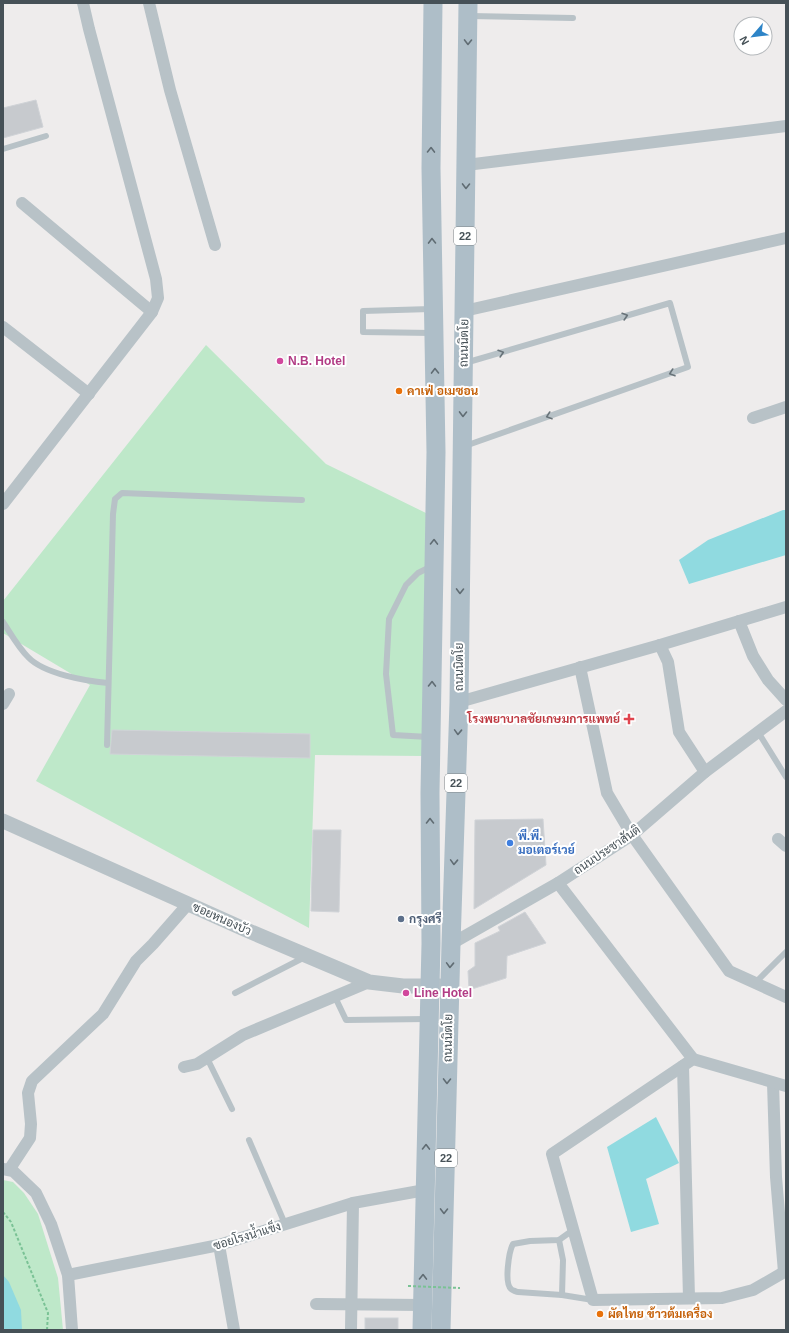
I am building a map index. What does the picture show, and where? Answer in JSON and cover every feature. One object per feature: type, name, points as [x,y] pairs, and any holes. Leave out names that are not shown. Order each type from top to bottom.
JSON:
[{"type":"main road","name":"ถนนนิตโย","points":[[422,1330],[428,1018],[431,944],[431,737],[436,452],[431,175],[433,3]]},
{"type":"main road","name":"ถนนนิตโย","points":[[441,1330],[459,702],[468,9]]},
{"type":"main road","points":[[433,623],[460,623]]},
{"type":"main road","name":"ถนนประชาสันติ","points":[[431,944],[451,944]]},
{"type":"street","points":[[3,504],[152,312],[158,298],[156,279],[83,3]]},
{"type":"street","points":[[149,3],[170,90],[215,246]]},
{"type":"street","points":[[466,165],[786,126]]},
{"type":"street","points":[[22,203],[152,312]]},
{"type":"street","points":[[464,311],[786,238]]},
{"type":"street","points":[[3,327],[89,394]]},
{"type":"street","points":[[753,418],[786,407]]},
{"type":"street","points":[[459,702],[660,645],[786,607]]},
{"type":"street","points":[[739,621],[753,656],[768,680],[786,700]]},
{"type":"street","points":[[660,645],[668,662],[679,732],[705,772]]},
{"type":"street","points":[[580,667],[607,793],[632,835],[729,971],[786,997]]},
{"type":"street","name":"ถนนประชาสันติ","points":[[451,944],[558,883],[632,835],[705,772],[786,711]]},
{"type":"street","name":"ซอยหนองบัว","points":[[3,821],[306,956],[369,982],[378,984],[450,986]]},
{"type":"street","points":[[558,883],[693,1058],[786,1086]]},
{"type":"street","points":[[72,1330],[68,1275],[51,1224],[36,1193],[13,1171],[6,1170],[30,1138],[31,1124],[28,1093],[32,1081],[102,1014],[136,961],[188,904]]},
{"type":"street","points":[[184,1067],[197,1064],[243,1035],[369,982]]},
{"type":"street","points":[[693,1058],[552,1154],[592,1300],[722,1298],[753,1290],[785,1271],[776,1177],[773,1083]]},
{"type":"street","points":[[683,1066],[690,1298]]},
{"type":"street","name":"ซอยโรงน้ำแข็ง","points":[[68,1275],[219,1245],[353,1203],[425,1190]]},
{"type":"street","points":[[350,1330],[353,1203]]},
{"type":"street","points":[[219,1245],[234,1330]]},
{"type":"street","points":[[316,1304],[422,1305]]},
{"type":"lane","points":[[468,9],[521,16],[573,18]]},
{"type":"lane","points":[[3,149],[46,136]]},
{"type":"lane","points":[[462,447],[688,367],[670,303],[463,364]]},
{"type":"lane","points":[[434,309],[363,311],[363,332],[434,333]]},
{"type":"lane","points":[[107,745],[113,514],[115,499],[118,495],[122,493],[302,500]]},
{"type":"lane","points":[[431,737],[393,735],[386,674],[389,619],[406,585],[418,573],[433,565]]},
{"type":"lane","points":[[3,622],[20,648],[29,658],[44,668],[68,676],[108,683]]},
{"type":"lane","points":[[758,732],[786,777]]},
{"type":"lane","points":[[755,983],[786,952]]},
{"type":"lane","points":[[235,993],[306,956]]},
{"type":"lane","points":[[335,997],[346,1020],[428,1018]]},
{"type":"lane","points":[[207,1058],[232,1109]]},
{"type":"lane","points":[[249,1140],[285,1224]]},
{"type":"lane","points":[[573,1230],[559,1240],[518,1242],[513,1244],[510,1249],[508,1277],[509,1285],[512,1290],[518,1292],[562,1295],[592,1300]]},
{"type":"lane","points":[[559,1240],[563,1260],[562,1295]]},
{"type":"path","points":[[3,1212],[11,1222],[48,1313],[47,1330]]},
{"type":"path","points":[[408,1286],[460,1288]]},
{"type":"green space","points":[[206,345],[326,464],[428,514],[423,756],[315,755],[309,928],[36,781],[90,685],[3,633],[3,601]]},
{"type":"green space","points":[[3,1180],[13,1182],[24,1193],[38,1214],[58,1278],[63,1330],[3,1330]]},
{"type":"water","points":[[786,510],[786,555],[689,584],[679,560],[708,540]]},
{"type":"water","points":[[656,1117],[679,1163],[646,1179],[659,1224],[631,1232],[607,1147]]},
{"type":"water","points":[[3,1275],[9,1282],[21,1310],[22,1330],[3,1330]]},
{"type":"building","points":[[36,100],[43,127],[3,138],[3,108]]},
{"type":"building","points":[[112,730],[310,734],[310,758],[110,754]]},
{"type":"building","name":"พี.พี. มอเตอร์เวย์","points":[[543,819],[546,865],[474,909],[475,820]]},
{"type":"building","points":[[313,830],[341,830],[339,912],[311,911]]},
{"type":"building","points":[[525,912],[546,943],[507,956],[506,978],[469,990],[468,971],[475,966],[475,943],[500,931],[498,927]]},
{"type":"building","points":[[365,1318],[398,1318],[398,1330],[365,1330]]},
{"type":"place","name":"N.B. Hotel","points":[[280,361]]},
{"type":"place","name":"คาเฟ่ อเมซอน","points":[[399,391]]},
{"type":"place","name":"โรงพยาบาลชัยเกษมการแพทย์","points":[[629,719]]},
{"type":"place","name":"พี.พี. มอเตอร์เวย์","points":[[510,843]]},
{"type":"place","name":"กรุงศรี","points":[[401,919]]},
{"type":"place","name":"Line Hotel","points":[[406,993]]},
{"type":"place","name":"ผัดไทย ข้าวต้มเครื่อง","points":[[600,1314]]}]
